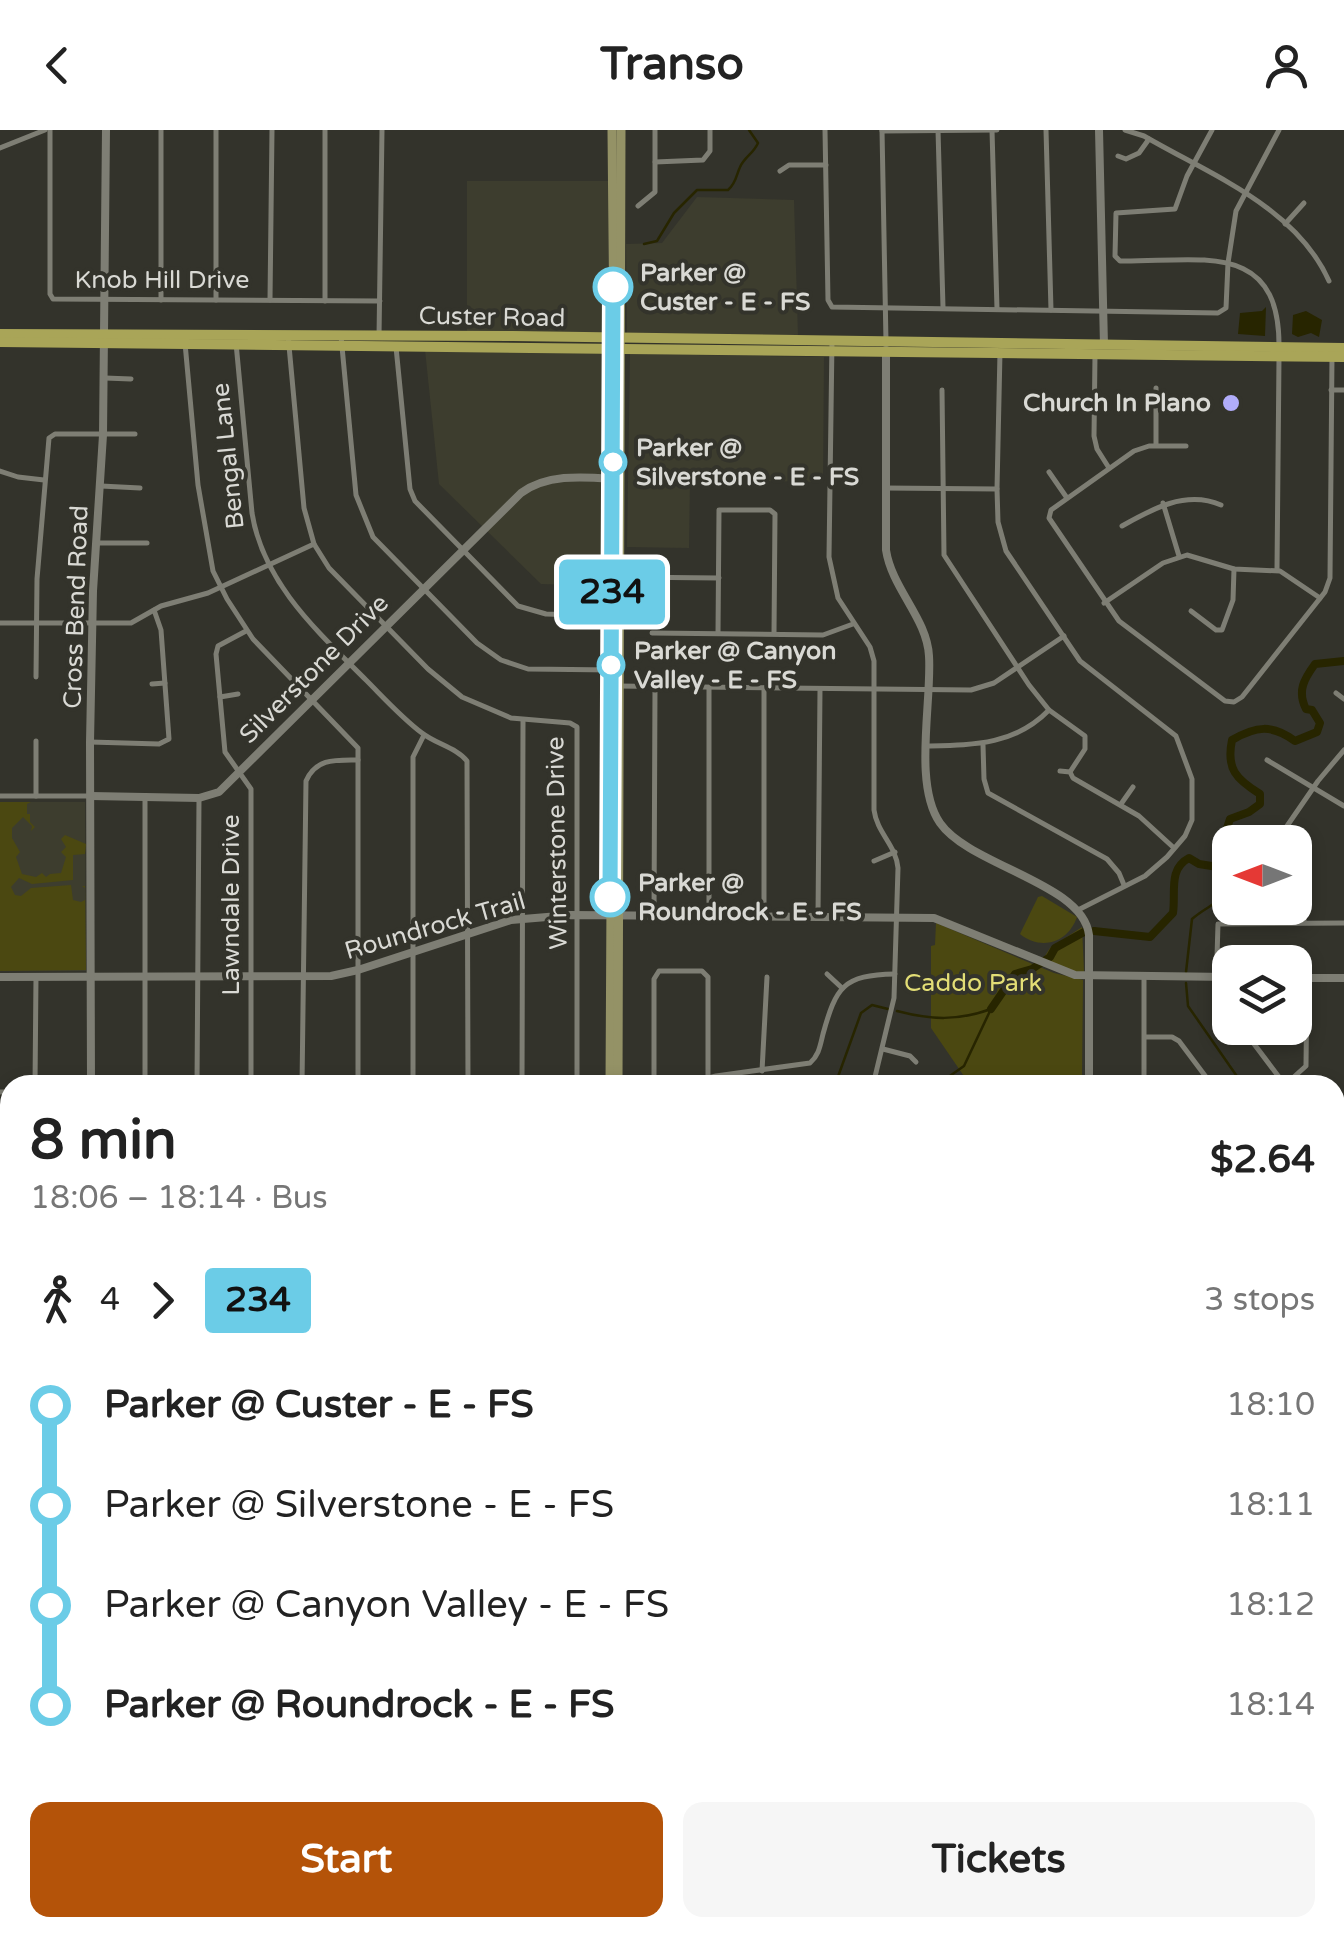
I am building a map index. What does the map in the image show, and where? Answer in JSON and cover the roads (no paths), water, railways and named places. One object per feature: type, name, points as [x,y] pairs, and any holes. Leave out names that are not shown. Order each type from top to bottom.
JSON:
[{"type":"main road","points":[[612,130],[617,164]]},
{"type":"main road","points":[[610,1075],[617,578],[617,164],[621,130]]},
{"type":"main road","name":"Custer Road","points":[[0,334],[104,339]]},
{"type":"main road","name":"Custer Road","points":[[0,342],[396,340],[1338,352]]},
{"type":"main road","points":[[614,916],[618,1075]]},
{"type":"street","points":[[0,148],[48,130]]},
{"type":"street","name":"Knob Hill Drive","points":[[48,130],[50,294],[55,299],[380,301]]},
{"type":"street","name":"Cross Bend Road","points":[[91,1075],[90,742],[103,435],[106,130]]},
{"type":"street","points":[[160,300],[161,130]]},
{"type":"street","points":[[216,130],[216,300]]},
{"type":"street","points":[[270,300],[272,130]]},
{"type":"street","points":[[325,130],[325,300]]},
{"type":"street","points":[[379,340],[382,130]]},
{"type":"street","points":[[638,206],[655,192],[655,130]]},
{"type":"street","points":[[655,162],[703,160],[710,151],[710,130]]},
{"type":"street","points":[[825,130],[828,300],[832,307],[1103,311],[1225,310],[1234,221],[1244,192],[1279,130]]},
{"type":"street","points":[[938,130],[943,308]]},
{"type":"street","points":[[997,309],[995,130],[882,131],[888,562],[896,586],[928,644],[927,746],[932,808],[948,833],[1078,910],[1088,926],[1088,1075]]},
{"type":"street","points":[[1046,130],[1051,310]]},
{"type":"street","points":[[1099,130],[1103,311],[1094,436],[1109,468]]},
{"type":"street","points":[[1125,130],[1149,139],[1244,192],[1308,245],[1330,282]]},
{"type":"street","points":[[1212,130],[1175,209],[1116,213],[1117,260],[1228,263],[1250,272],[1270,291],[1278,310],[1277,570]]},
{"type":"street","points":[[1118,156],[1126,159],[1136,155],[1149,139]]},
{"type":"street","points":[[780,171],[790,166],[826,165]]},
{"type":"street","points":[[1286,224],[1304,203]]},
{"type":"street","points":[[185,339],[204,533],[220,587],[246,631],[356,743],[358,1075]]},
{"type":"street","name":"Bengal Lane","points":[[236,339],[252,512],[268,565],[289,598],[350,664],[424,734],[467,762],[468,1075]]},
{"type":"street","name":"Winterstone Drive","points":[[288,340],[304,508],[314,544],[336,576],[453,691],[485,708],[524,720],[570,722],[577,727],[576,1075]]},
{"type":"street","points":[[341,340],[356,495],[373,536],[477,643],[510,664],[528,669],[616,670]]},
{"type":"street","points":[[396,340],[412,494],[419,506],[509,599],[526,610],[616,616]]},
{"type":"street","points":[[832,345],[830,557],[838,598],[872,654],[874,810],[880,829],[895,852],[898,868],[893,1008],[875,1075]]},
{"type":"street","points":[[1000,348],[997,489],[998,522],[1006,551],[1092,673],[1169,729],[1181,745],[1192,779],[1194,810],[1189,828],[1160,866],[1078,910]]},
{"type":"street","points":[[1186,446],[1134,451],[1051,510],[1050,523],[1125,628],[1225,701],[1234,702],[1242,697],[1328,586],[1332,390],[1338,352]]},
{"type":"street","points":[[104,378],[131,379]]},
{"type":"street","points":[[1156,388],[1156,446]]},
{"type":"street","points":[[942,390],[944,554],[1017,669],[1049,710],[1086,740],[1085,750],[1070,772]]},
{"type":"street","points":[[1332,390],[1344,390]]},
{"type":"street","points":[[36,677],[44,480],[52,435],[134,434]]},
{"type":"street","points":[[1331,449],[1344,449]]},
{"type":"street","points":[[0,470],[18,478],[44,480]]},
{"type":"street","points":[[1050,472],[1068,498]]},
{"type":"street","name":"Silverstone Drive","points":[[198,798],[219,792],[521,493],[534,484],[554,479],[617,479]]},
{"type":"street","points":[[101,486],[140,488]]},
{"type":"street","points":[[884,488],[997,489]]},
{"type":"street","points":[[1163,503],[1179,556]]},
{"type":"street","points":[[1122,526],[1163,503],[1221,505]]},
{"type":"street","points":[[1331,507],[1344,508]]},
{"type":"street","points":[[718,633],[719,510],[773,511],[774,633]]},
{"type":"street","points":[[96,543],[148,543]]},
{"type":"street","points":[[0,623],[132,622],[314,544]]},
{"type":"street","points":[[1104,603],[1179,556],[1200,557],[1234,569],[1277,570],[1289,574],[1320,598]]},
{"type":"street","points":[[1330,566],[1344,566]]},
{"type":"street","points":[[1191,611],[1216,630],[1222,630],[1233,600],[1234,569]]},
{"type":"street","points":[[617,578],[719,578]]},
{"type":"street","points":[[90,742],[167,742],[170,735],[161,630],[154,610]]},
{"type":"street","points":[[652,632],[830,634],[853,624]]},
{"type":"street","name":"Lawndale Drive","points":[[246,631],[216,648],[226,752],[250,790],[251,1075]]},
{"type":"street","points":[[615,686],[982,688],[1064,636]]},
{"type":"street","points":[[152,684],[165,683]]},
{"type":"street","points":[[654,687],[654,916]]},
{"type":"street","points":[[708,688],[709,916]]},
{"type":"street","points":[[764,688],[764,917]]},
{"type":"street","points":[[818,917],[820,689]]},
{"type":"street","points":[[1336,692],[1344,699]]},
{"type":"street","points":[[220,696],[238,694]]},
{"type":"street","points":[[927,746],[982,744],[1015,735],[1049,710]]},
{"type":"street","points":[[522,1075],[524,720]]},
{"type":"street","points":[[413,1075],[413,756],[424,734]]},
{"type":"street","points":[[36,741],[36,796]]},
{"type":"street","points":[[982,744],[988,793],[1107,860],[1119,872],[1125,886]]},
{"type":"street","points":[[1289,825],[1344,750]]},
{"type":"street","points":[[302,1075],[306,781],[321,763],[358,760]]},
{"type":"street","points":[[1267,760],[1344,806]]},
{"type":"street","points":[[1060,771],[1070,772]]},
{"type":"street","points":[[1070,772],[1073,778],[1152,826],[1174,848]]},
{"type":"street","points":[[1121,804],[1133,787]]},
{"type":"street","points":[[0,796],[198,798],[197,1075]]},
{"type":"street","points":[[144,1075],[145,797]]},
{"type":"street","points":[[874,861],[895,852]]},
{"type":"street","name":"Roundrock Trail","points":[[0,977],[332,976],[524,918],[578,915],[942,920],[1064,973],[1212,977]]},
{"type":"street","points":[[1312,922],[1344,923]]},
{"type":"street","points":[[654,1075],[654,979],[660,972],[680,971],[702,972],[708,977],[708,1075]]},
{"type":"street","points":[[827,974],[842,988]]},
{"type":"street","points":[[735,1075],[805,1066],[814,1060],[832,1005],[842,988],[858,977],[895,974]]},
{"type":"street","points":[[35,1075],[36,976]]},
{"type":"street","points":[[1144,976],[1144,1075]]},
{"type":"street","points":[[762,1072],[767,977]]},
{"type":"street","points":[[1312,978],[1344,978]]},
{"type":"street","points":[[1145,1036],[1179,1041],[1204,1075]]},
{"type":"street","points":[[1255,1045],[1277,1075]]},
{"type":"street","points":[[1296,1075],[1306,1066],[1306,1045]]},
{"type":"street","points":[[882,1048],[910,1056],[916,1062]]},
{"type":"waterway","points":[[644,244],[657,241],[674,213],[697,190],[731,187],[758,143],[749,130]]},
{"type":"waterway","points":[[1094,931],[1150,937],[1173,913],[1174,882],[1182,863],[1189,858],[1199,864],[1224,868],[1225,834],[1230,819],[1260,804],[1260,794],[1239,778],[1232,766],[1232,740],[1264,729],[1295,741],[1317,732],[1320,723],[1303,703],[1305,680],[1315,664],[1344,661]]},
{"type":"waterway","points":[[1186,972],[1192,919],[1212,905]]},
{"type":"waterway","points":[[991,1009],[1015,974],[1032,969],[1050,957],[1055,948],[1084,932]]},
{"type":"waterway","points":[[1186,983],[1188,1006],[1236,1075]]},
{"type":"waterway","points":[[839,1075],[861,1013],[872,1005],[888,1009]]},
{"type":"waterway","points":[[897,1011],[944,1018],[991,1009]]},
{"type":"waterway","points":[[951,1075],[964,1066],[990,1011]]},
{"type":"place","name":"Parker @ Custer - E - FS","points":[[613,287]]},
{"type":"place","name":"Church In Plano","points":[[1231,403]]},
{"type":"place","name":"Parker @ Silverstone - E - FS","points":[[613,462]]},
{"type":"place","name":"Parker @ Canyon Valley - E - FS","points":[[611,665]]},
{"type":"place","name":"Parker @ Roundrock - E - FS","points":[[610,897]]},
{"type":"park label","name":"Caddo Park","points":[[973,983]]}]
